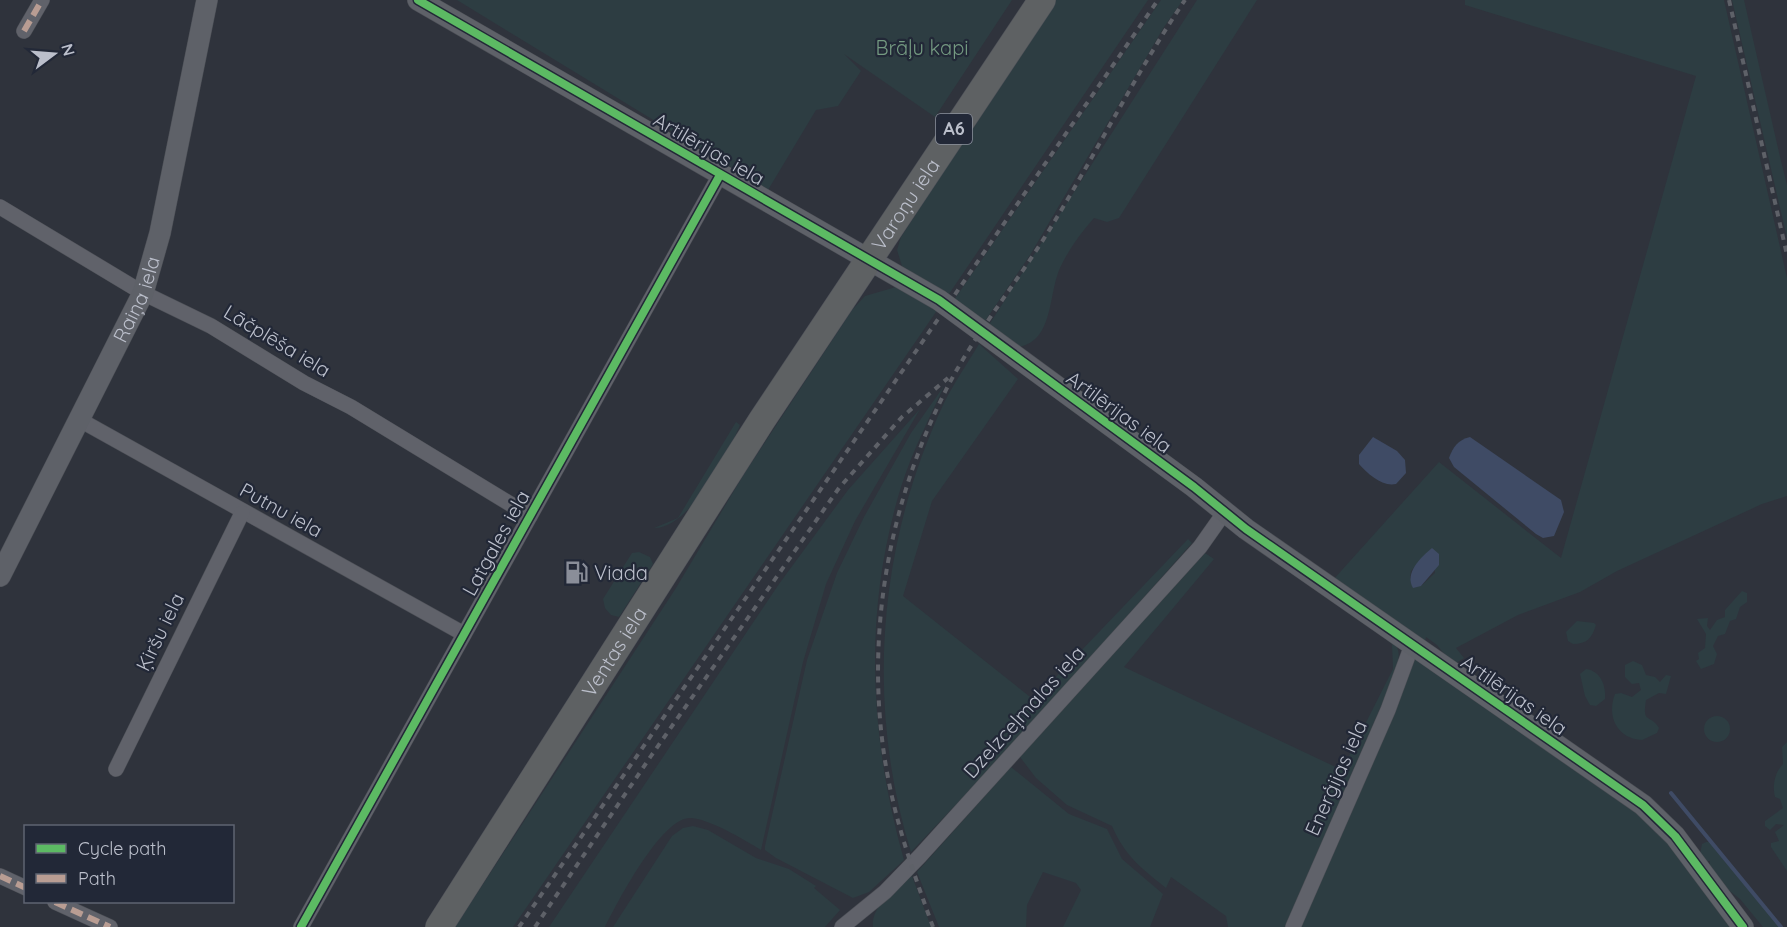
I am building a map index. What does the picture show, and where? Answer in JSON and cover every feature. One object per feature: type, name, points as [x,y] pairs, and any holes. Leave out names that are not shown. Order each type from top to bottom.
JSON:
[{"type":"highway","name":"Varoņu iela","points":[[867,259],[1042,0]]},
{"type":"highway","name":"Ventas iela","points":[[440,927],[867,259]]},
{"type":"street","points":[[24,31],[42,0]]},
{"type":"street","name":"Raiņa iela","points":[[0,576],[143,293],[160,233],[207,0]]},
{"type":"street","name":"Artilērijas iela","points":[[418,0],[939,300],[1194,487],[1224,513],[1652,813],[1689,852],[1743,927]]},
{"type":"street","name":"Latgales iela","points":[[301,927],[720,175]]},
{"type":"street","name":"Lāčplēša iela","points":[[0,207],[143,293],[219,331],[530,516]]},
{"type":"street","name":"Putnu iela","points":[[80,420],[242,513],[464,634]]},
{"type":"street","name":"Ķiršu iela","points":[[116,769],[242,513]]},
{"type":"street","name":"Dzelzceļmalas iela","points":[[843,927],[885,892],[977,795],[1200,548],[1224,513]]},
{"type":"street","name":"Enerģijas iela","points":[[1293,927],[1388,710],[1413,645]]},
{"type":"street","points":[[0,876],[24,887]]},
{"type":"street","points":[[57,903],[110,927]]},
{"type":"green space","name":"Brāļu kapi","points":[[457,0],[1012,0],[935,117],[844,54],[861,71],[838,106],[816,110],[768,190]]},
{"type":"green space","points":[[1054,0],[1148,0],[947,297],[902,266],[897,250],[901,237]]},
{"type":"green space","points":[[1161,0],[1183,0],[1164,27],[1030,255],[983,324],[954,300]]},
{"type":"green space","points":[[1197,0],[1257,0],[1119,218],[1107,222],[1094,218],[1079,236],[1060,268],[1043,328],[1028,344],[1016,347],[987,328]]},
{"type":"green space","points":[[1465,0],[1724,0],[1787,278],[1787,496],[1762,504],[1617,571],[1580,592],[1518,615],[1456,648],[1464,658],[1453,665],[1437,645],[1426,637],[1425,641],[1333,580],[1439,462],[1561,558],[1696,76],[1465,5]],"holes":[[[1432,548],[1435,573],[1421,586],[1410,578],[1411,571]]]},
{"type":"green space","points":[[1732,0],[1744,0],[1787,185],[1787,238]]},
{"type":"green space","points":[[896,287],[938,309],[513,927],[455,927],[676,588],[744,474],[852,310],[865,296]]},
{"type":"green space","points":[[979,344],[1018,379],[932,501],[903,596],[1034,700],[1188,539],[1192,543],[1018,739],[911,852],[897,796],[887,739],[884,682],[886,624],[892,568],[905,511],[922,456],[944,403]]},
{"type":"green space","points":[[944,386],[915,448],[901,487],[889,534],[876,627],[875,674],[883,767],[904,860],[869,892],[853,898],[776,858],[765,850],[765,846],[807,660],[837,573],[864,517],[911,433]]},
{"type":"green space","points":[[920,409],[855,521],[826,584],[803,662],[761,850],[715,825],[689,818],[678,822],[665,832],[653,847],[629,882],[605,927],[549,927],[779,584],[848,490]]},
{"type":"green space","points":[[736,422],[740,425],[717,471],[706,488],[678,518]]},
{"type":"green space","points":[[678,518],[667,525],[654,528]]},
{"type":"green space","points":[[639,552],[650,557],[653,564],[619,617],[611,615],[605,608],[603,599],[632,553]]},
{"type":"green space","points":[[1205,553],[1214,559],[1124,667],[1342,770],[1393,669],[1392,644],[1388,641],[1388,635],[1396,644],[1399,653],[1395,674],[1285,927],[1228,927],[1226,916],[1171,877],[1166,888],[1128,854],[1112,826],[1067,805],[1036,778],[1020,757]]},
{"type":"green space","points":[[1742,591],[1747,593],[1747,602],[1740,607],[1736,619],[1730,621],[1725,634],[1718,636],[1713,646],[1717,654],[1714,664],[1701,669],[1696,661],[1699,659],[1698,653],[1705,648],[1706,634],[1697,619],[1708,618],[1707,626],[1710,630],[1717,620],[1725,617],[1725,610]]},
{"type":"green space","points":[[1577,621],[1596,625],[1588,639],[1582,643],[1573,644],[1568,641],[1566,632]]},
{"type":"green space","points":[[1416,659],[1511,722],[1514,730],[1519,730],[1650,818],[1738,927],[1298,927],[1412,663]]},
{"type":"green space","points":[[1633,661],[1642,665],[1646,675],[1655,677],[1660,682],[1666,675],[1671,676],[1666,694],[1659,693],[1646,700],[1646,716],[1659,728],[1657,733],[1642,740],[1626,736],[1616,725],[1612,711],[1615,694],[1621,693],[1632,697],[1641,690],[1639,683],[1632,684],[1625,677],[1625,665]]},
{"type":"green space","points":[[1586,669],[1599,676],[1605,689],[1605,699],[1596,706],[1590,705],[1585,696],[1580,674]]},
{"type":"green space","points":[[1717,716],[1726,720],[1730,729],[1726,738],[1717,742],[1708,738],[1704,729],[1708,720]]},
{"type":"green space","points":[[1787,742],[1787,871],[1771,847],[1771,843],[1779,841],[1775,832],[1784,825],[1776,824],[1770,830],[1765,826],[1765,821],[1783,808],[1780,799],[1775,797],[1774,784],[1776,775],[1783,764],[1782,747]]},
{"type":"green space","points":[[1011,767],[1069,814],[1107,829],[1122,859],[1163,894],[1150,927],[1063,927],[1081,890],[1076,883],[1043,872],[1027,905],[1026,927],[939,927],[917,872]]},
{"type":"green space","points":[[693,826],[708,830],[756,858],[789,869],[816,886],[814,888],[840,910],[825,927],[613,927],[672,836],[683,828]]},
{"type":"green space","points":[[1711,842],[1781,927],[1763,927],[1740,899],[1722,885],[1710,868],[1710,861],[1706,861],[1700,854],[1702,844]]},
{"type":"green space","points":[[912,876],[931,927],[873,927],[873,919],[880,905]]},
{"type":"water","points":[[1373,437],[1397,451],[1405,460],[1406,473],[1396,484],[1381,482],[1359,464],[1359,455]]},
{"type":"water","points":[[1470,437],[1561,500],[1564,512],[1554,536],[1543,538],[1536,534],[1454,467],[1449,458],[1452,450],[1456,444]]},
{"type":"water","points":[[1432,548],[1439,554],[1439,565],[1421,586],[1413,588],[1412,571]]},
{"type":"waterway","points":[[1671,793],[1781,927]]},
{"type":"railway","points":[[519,927],[1158,0]]},
{"type":"railway","points":[[933,927],[906,849],[893,801],[883,748],[879,695],[879,642],[884,589],[893,536],[907,484],[926,434],[959,366],[1048,232],[1149,57],[1185,0]]},
{"type":"railway","points":[[1729,0],[1787,255]]},
{"type":"railway","points":[[535,927],[651,756],[839,488],[902,417],[948,378]]},
{"type":"marked path","points":[[24,31],[42,0]]},
{"type":"marked path","points":[[0,876],[24,887]]},
{"type":"marked path","points":[[57,903],[110,927]]},
{"type":"cycle path","points":[[418,0],[939,300],[1194,487],[1246,529],[1643,805],[1675,836],[1743,927]]},
{"type":"cycle path","points":[[301,927],[720,175]]},
{"type":"place","name":"Viada","points":[[576,573]]}]
